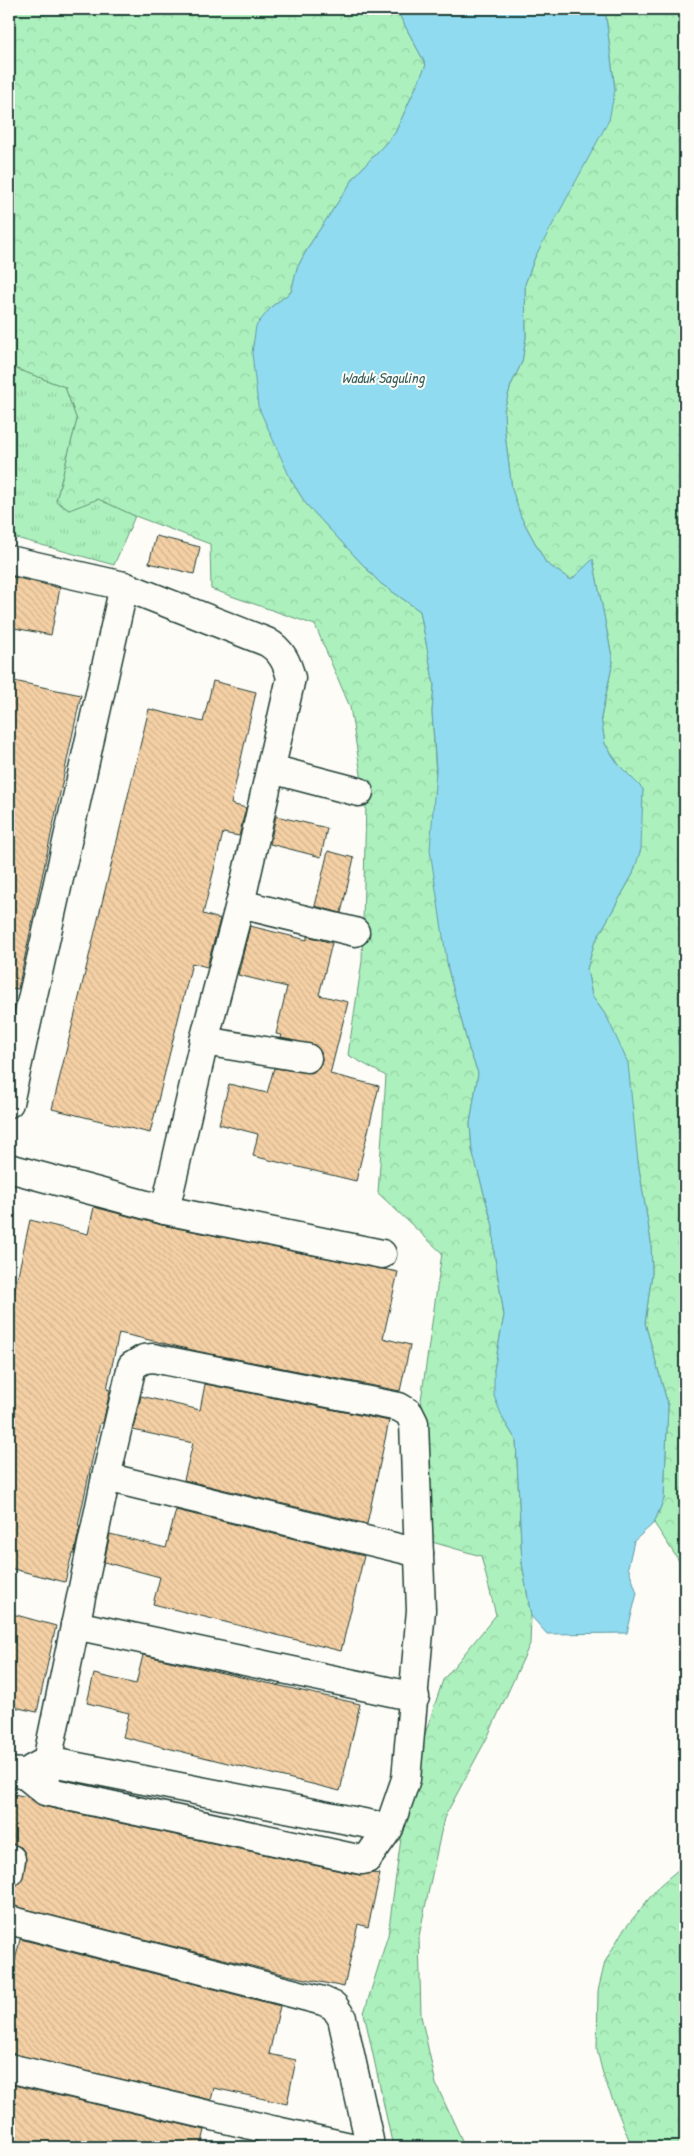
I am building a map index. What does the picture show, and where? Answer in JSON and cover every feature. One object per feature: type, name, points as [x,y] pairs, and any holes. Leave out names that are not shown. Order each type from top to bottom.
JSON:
[{"type":"street","points":[[9,560],[124,586],[267,642],[276,647],[288,666],[291,678],[240,904],[204,1040],[165,1210]]},
{"type":"street","points":[[9,1103],[124,586]]},
{"type":"street","points":[[271,768],[359,792]]},
{"type":"street","points":[[240,904],[355,932]]},
{"type":"street","points":[[204,1040],[307,1058]]},
{"type":"street","points":[[9,1168],[165,1210],[382,1254]]},
{"type":"street","points":[[153,1358],[399,1407],[410,1413],[414,1423],[421,1610],[415,1697],[406,1779],[389,1828],[370,1855],[362,1860],[45,1790],[26,1769],[76,1625],[106,1477],[129,1372],[132,1366],[144,1359],[153,1358]]},
{"type":"street","points":[[106,1477],[419,1553]]},
{"type":"street","points":[[76,1625],[415,1697]]},
{"type":"street","points":[[26,1769],[389,1828]]},
{"type":"street","points":[[9,1920],[322,2001],[334,2006],[342,2018],[369,2140],[365,2147]]},
{"type":"street","points":[[9,2068],[274,2139],[350,2147]]},
{"type":"green space","points":[[9,9],[396,9],[426,65],[395,133],[356,175],[310,244],[297,268],[291,292],[271,307],[291,480],[306,504],[380,583],[420,611],[434,685],[432,712],[448,969],[469,1049],[478,1073],[470,1124],[472,1150],[493,1226],[494,1252],[504,1315],[494,1370],[503,1419],[516,1440],[522,1563],[531,1616],[530,1644],[488,1736],[444,1818],[419,1936],[421,2016],[436,2084],[465,2147],[393,2147],[364,2013],[388,1935],[404,1816],[421,1746],[443,1680],[496,1615],[481,1556],[411,1536],[429,1446],[421,1400],[442,1253],[378,1193],[386,1076],[348,1055],[362,961],[366,805],[350,707],[315,625],[211,589],[210,544],[135,516],[98,499],[69,510],[56,501],[77,420],[65,387],[9,366]]},
{"type":"green space","points":[[605,9],[685,9],[685,1570],[654,1523],[664,1499],[668,1405],[645,1323],[652,1273],[651,1242],[638,1162],[607,1017],[592,996],[587,969],[594,944],[633,874],[643,789],[619,765],[605,744],[601,718],[613,662],[593,560],[571,580],[546,563],[521,517],[512,490],[505,434],[504,410],[511,385],[522,362],[526,337],[525,284],[535,257],[615,90]]},
{"type":"green space","points":[[9,366],[65,387],[77,420],[56,501],[69,510],[97,498],[135,516],[114,565],[9,536]]},
{"type":"green space","points":[[685,1864],[685,2147],[632,2147],[604,2078],[597,2050],[598,1991],[605,1962],[622,1932],[660,1885]]},
{"type":"water","name":"Waduk Saguling","points":[[396,9],[605,9],[615,90],[609,120],[535,257],[525,284],[526,337],[522,362],[511,385],[504,410],[512,489],[521,517],[546,563],[571,580],[593,559],[613,662],[601,717],[605,744],[619,765],[643,789],[641,849],[633,874],[594,944],[587,969],[592,996],[607,1017],[628,1063],[638,1162],[651,1242],[652,1273],[645,1323],[668,1405],[664,1499],[654,1523],[634,1541],[628,1567],[637,1593],[627,1633],[547,1634],[531,1616],[522,1563],[516,1440],[503,1419],[494,1396],[494,1370],[504,1315],[494,1252],[493,1226],[472,1150],[470,1124],[478,1073],[469,1049],[448,969],[430,850],[436,770],[432,712],[434,685],[420,611],[380,583],[306,504],[291,480],[258,406],[252,353],[256,326],[271,307],[291,292],[297,268],[310,244],[356,175],[395,133],[426,65]]},
{"type":"building","points":[[156,536],[200,547],[194,574],[149,563]]},
{"type":"building","points":[[9,576],[60,588],[51,635],[9,627]]},
{"type":"building","points":[[9,680],[81,695],[18,989],[9,988]]},
{"type":"building","points":[[213,681],[256,692],[231,804],[246,808],[239,836],[223,833],[203,914],[220,919],[207,967],[192,963],[150,1133],[52,1109],[149,709],[203,722]]},
{"type":"building","points":[[276,816],[327,828],[321,857],[270,844]]},
{"type":"building","points":[[328,851],[354,858],[341,913],[315,906]]},
{"type":"building","points":[[250,926],[307,940],[307,936],[332,943],[319,995],[348,1002],[330,1074],[379,1086],[356,1181],[253,1156],[258,1134],[219,1124],[229,1084],[267,1093],[274,1068],[312,1073],[319,1068],[322,1060],[321,1052],[316,1046],[281,1038],[282,1035],[276,1034],[287,987],[238,975]]},
{"type":"building","points":[[94,1207],[162,1225],[398,1272],[383,1338],[410,1345],[400,1391],[201,1352],[119,1333],[107,1389],[110,1390],[103,1423],[100,1423],[78,1526],[80,1526],[74,1554],[72,1554],[65,1582],[9,1568],[9,1316],[30,1220],[88,1234]]},
{"type":"building","points":[[205,1384],[389,1421],[367,1524],[184,1480],[193,1443],[133,1430],[141,1396],[200,1410]]},
{"type":"building","points":[[176,1510],[364,1556],[341,1651],[153,1604],[160,1577],[104,1562],[110,1534],[166,1548]]},
{"type":"building","points":[[9,1613],[56,1626],[37,1712],[9,1706]]},
{"type":"building","points":[[143,1655],[360,1704],[340,1791],[123,1737],[129,1713],[87,1703],[94,1674],[136,1684]]},
{"type":"building","points":[[9,1793],[28,1797],[42,1806],[359,1875],[380,1874],[368,1927],[358,1924],[344,1987],[287,1975],[9,1905],[9,1887],[15,1886],[21,1881],[26,1861],[25,1853],[21,1847],[9,1844]]},
{"type":"building","points":[[20,1939],[280,2006],[269,2054],[296,2060],[287,2104],[214,2088],[211,2100],[9,2053],[9,1987]]},
{"type":"building","points":[[9,2084],[205,2130],[201,2147],[9,2147]]}]
